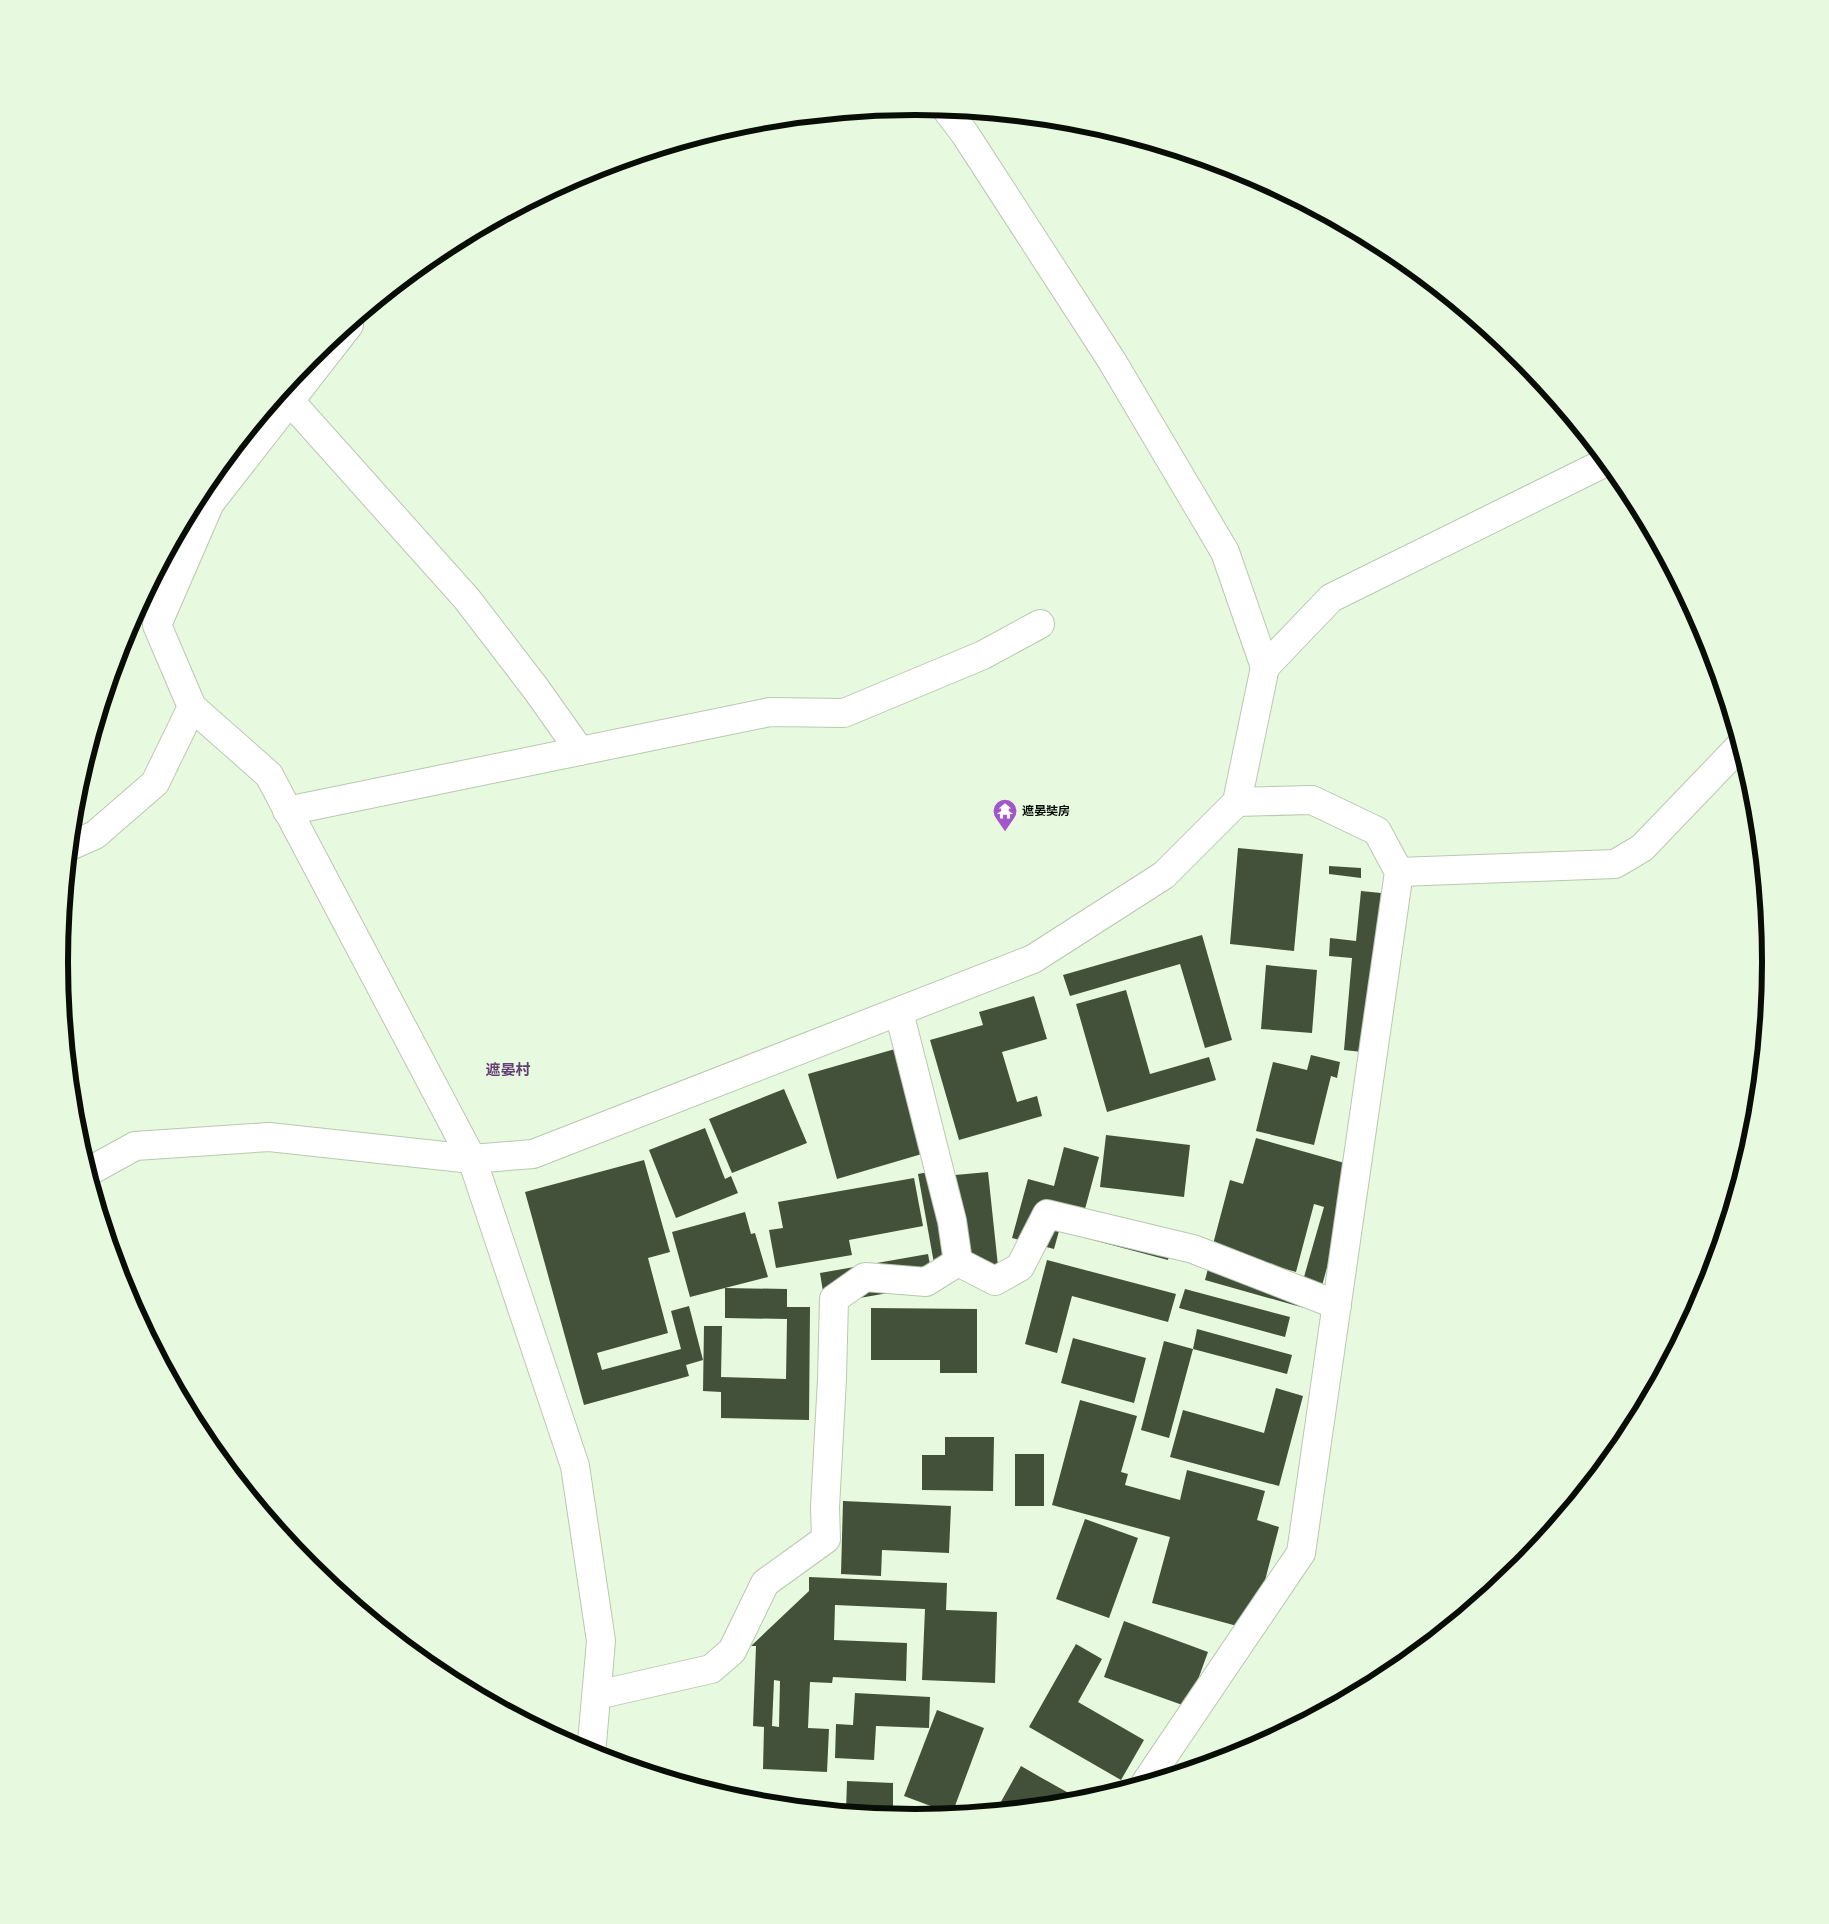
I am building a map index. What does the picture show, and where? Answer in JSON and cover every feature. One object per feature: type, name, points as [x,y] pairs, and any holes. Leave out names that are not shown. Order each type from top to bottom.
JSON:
[{"type":"street","points":[[93,1169],[136,1146],[270,1137],[472,1159],[533,1154],[1033,959],[1164,875],[1237,802],[1265,666],[1225,552],[1112,361],[965,134],[952,116]]},
{"type":"street","points":[[329,350],[210,503],[157,625],[192,707],[269,775],[472,1159],[575,1466],[601,1641],[592,1746]]},
{"type":"street","points":[[290,401],[467,600],[536,689],[580,751]]},
{"type":"street","points":[[1265,666],[1330,598],[1600,465]]},
{"type":"street","points":[[287,811],[770,712],[844,713],[984,655],[1040,624]]},
{"type":"street","points":[[76,843],[95,835],[155,783],[192,707]]},
{"type":"street","points":[[1399,872],[1615,864],[1642,848],[1735,751]]},
{"type":"street","points":[[1151,1775],[1301,1552],[1399,872],[1377,831],[1312,800],[1237,802]]},
{"type":"street","points":[[899,1012],[952,1221],[958,1262]]},
{"type":"street","points":[[958,1262],[995,1281],[1020,1267],[1047,1214],[1193,1248],[1337,1305]]},
{"type":"street","points":[[596,1695],[711,1669],[732,1651],[765,1583],[826,1539],[825,1507],[834,1299],[865,1277],[926,1282],[958,1262]]},
{"type":"building","points":[[1238,848],[1303,854],[1294,951],[1230,944]]},
{"type":"building","points":[[1329,866],[1361,868],[1361,878],[1329,874]]},
{"type":"building","points":[[1361,891],[1381,893],[1371,1053],[1344,1050],[1352,958],[1329,956],[1330,938],[1356,941]]},
{"type":"building","points":[[1202,935],[1232,1040],[1205,1048],[1180,964],[1070,996],[1063,975]]},
{"type":"building","points":[[1266,965],[1317,970],[1312,1033],[1261,1029]]},
{"type":"building","points":[[1126,990],[1150,1074],[1209,1057],[1216,1080],[1107,1112],[1076,1004]]},
{"type":"building","points":[[1034,996],[1047,1039],[1002,1052],[1017,1102],[1037,1096],[1042,1116],[959,1140],[930,1040],[983,1025],[979,1012]]},
{"type":"building","points":[[902,1047],[932,1151],[837,1179],[808,1074]]},
{"type":"building","points":[[1311,1055],[1340,1062],[1337,1078],[1331,1076],[1314,1145],[1256,1131],[1273,1062],[1307,1070]]},
{"type":"building","points":[[784,1089],[807,1143],[732,1173],[709,1119]]},
{"type":"building","points":[[705,1128],[725,1179],[731,1176],[738,1193],[676,1218],[649,1150]]},
{"type":"building","points":[[1106,1135],[1190,1145],[1184,1197],[1100,1187]]},
{"type":"building","points":[[1256,1138],[1355,1166],[1315,1311],[1205,1280],[1209,1265],[1300,1291],[1324,1207],[1314,1204],[1296,1272],[1212,1248],[1230,1180],[1243,1184]]},
{"type":"building","points":[[1064,1147],[1099,1157],[1081,1224],[1171,1248],[1168,1260],[1059,1231],[1054,1249],[1012,1238],[1028,1179],[1054,1186]]},
{"type":"building","points":[[644,1160],[670,1252],[648,1258],[668,1333],[597,1353],[602,1370],[681,1349],[671,1311],[689,1306],[703,1360],[686,1365],[689,1376],[584,1405],[525,1192]]},
{"type":"building","points":[[939,1170],[957,1265],[935,1269],[918,1174]]},
{"type":"building","points":[[988,1172],[998,1266],[965,1269],[955,1175]]},
{"type":"building","points":[[914,1178],[923,1226],[849,1240],[852,1255],[776,1268],[769,1230],[783,1228],[778,1202]]},
{"type":"building","points":[[745,1212],[751,1234],[755,1233],[768,1277],[690,1297],[672,1232]]},
{"type":"building","points":[[928,1254],[934,1285],[825,1304],[820,1273]]},
{"type":"building","points":[[1047,1260],[1176,1294],[1168,1322],[1072,1296],[1057,1353],[1025,1344]]},
{"type":"building","points":[[725,1288],[787,1289],[787,1307],[810,1307],[809,1420],[721,1418],[721,1392],[703,1391],[704,1326],[722,1326],[721,1377],[786,1379],[787,1319],[725,1318]]},
{"type":"building","points":[[1185,1289],[1290,1317],[1285,1337],[1179,1308]]},
{"type":"building","points":[[871,1308],[977,1309],[977,1373],[940,1373],[940,1360],[871,1360]]},
{"type":"building","points":[[1197,1329],[1292,1355],[1287,1374],[1193,1349]]},
{"type":"building","points":[[1073,1338],[1146,1358],[1134,1403],[1061,1383]]},
{"type":"building","points":[[1164,1341],[1193,1349],[1169,1438],[1141,1430]]},
{"type":"building","points":[[1276,1388],[1303,1396],[1279,1486],[1170,1457],[1183,1410],[1264,1433]]},
{"type":"building","points":[[1080,1400],[1137,1416],[1121,1472],[1128,1474],[1125,1485],[1180,1500],[1187,1470],[1265,1491],[1257,1520],[1279,1527],[1252,1630],[1152,1603],[1170,1537],[1052,1505]]},
{"type":"building","points":[[945,1437],[994,1437],[993,1491],[922,1490],[922,1455],[945,1455]]},
{"type":"building","points":[[1015,1454],[1044,1454],[1044,1506],[1015,1506]]},
{"type":"building","points":[[843,1501],[951,1506],[949,1553],[882,1550],[881,1576],[841,1574]]},
{"type":"building","points":[[1085,1519],[1138,1538],[1109,1618],[1056,1599]]},
{"type":"building","points":[[809,1577],[947,1583],[946,1610],[997,1612],[995,1683],[922,1680],[925,1609],[835,1605],[834,1640],[907,1643],[906,1681],[833,1677],[832,1683],[810,1682],[808,1728],[829,1729],[827,1772],[763,1769],[764,1727],[753,1726],[756,1646],[751,1646],[809,1591]],"holes":[[[774,1680],[780,1681],[779,1727],[772,1726]]]},
{"type":"building","points":[[1124,1621],[1208,1652],[1188,1707],[1104,1677]]},
{"type":"building","points":[[1076,1644],[1102,1659],[1078,1702],[1144,1740],[1121,1780],[1029,1727]]},
{"type":"building","points":[[855,1693],[930,1697],[929,1728],[876,1726],[874,1760],[835,1758],[836,1724],[853,1725]]},
{"type":"building","points":[[937,1710],[984,1728],[954,1808],[937,1808],[904,1796]]},
{"type":"building","points":[[1021,1766],[1071,1794],[1025,1802],[1000,1804]]},
{"type":"building","points":[[847,1781],[893,1783],[893,1808],[846,1806]]},
{"type":"place","name":"遮晏奘房","points":[[1005,832]]},
{"type":"district","name":"遮晏村","points":[[508,1070]]}]
